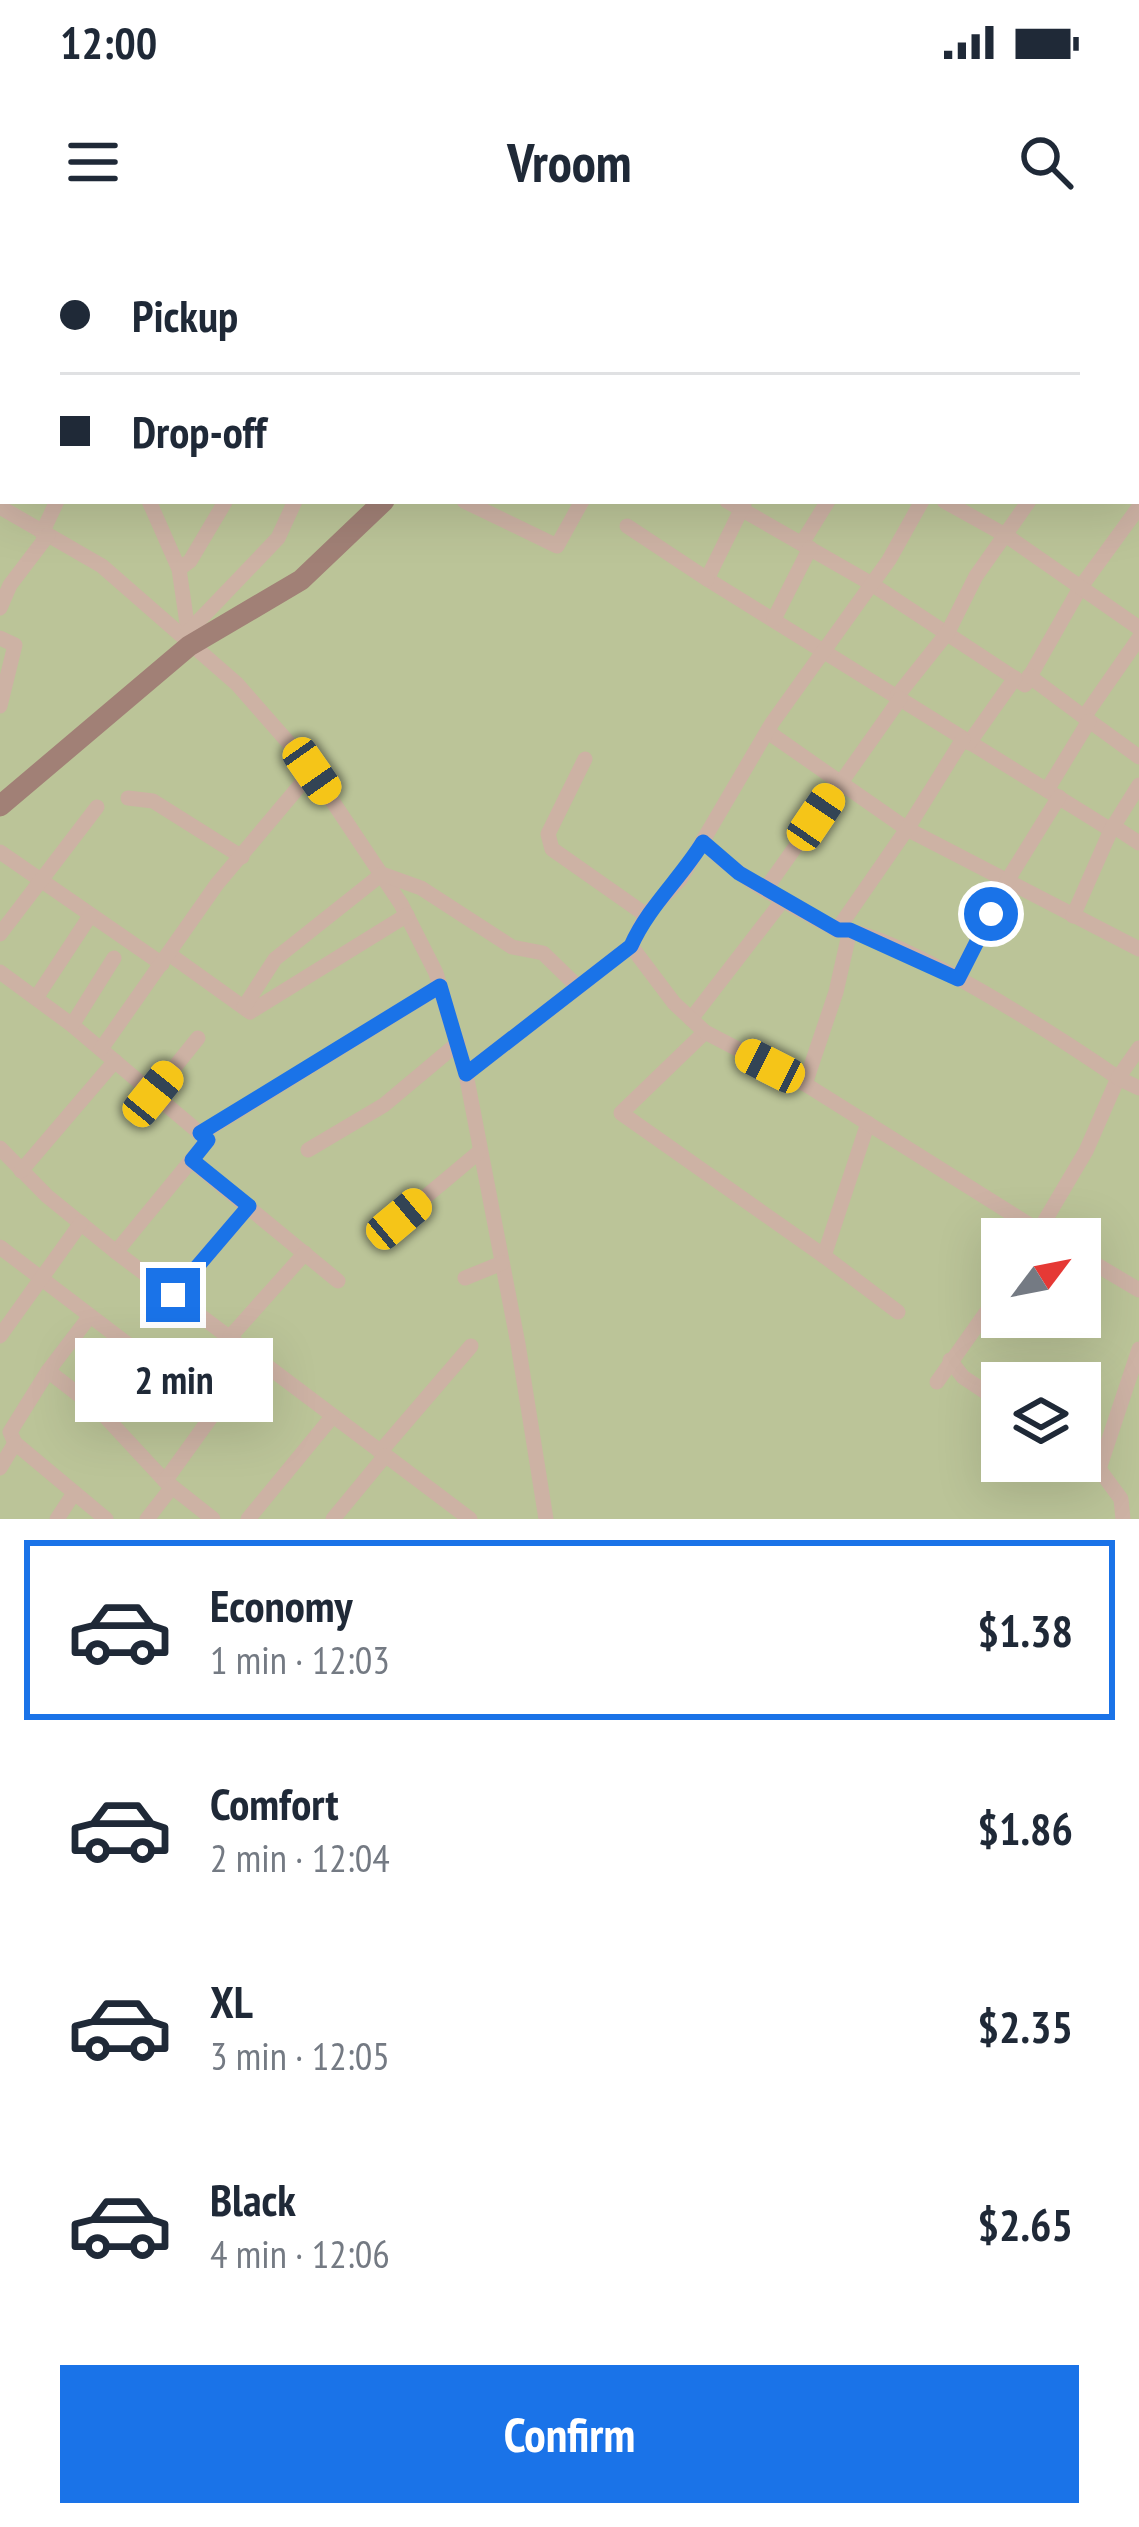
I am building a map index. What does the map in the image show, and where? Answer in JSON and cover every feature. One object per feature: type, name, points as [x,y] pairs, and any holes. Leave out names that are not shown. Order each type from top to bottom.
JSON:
[{"type":"street","points":[[0,608],[45,534],[56,504]]},
{"type":"street","points":[[150,504],[179,569],[189,639]]},
{"type":"street","points":[[179,569],[190,561],[224,504]]},
{"type":"street","points":[[0,806],[189,639],[278,538],[295,504]]},
{"type":"street","points":[[189,639],[301,580],[381,504]]},
{"type":"street","points":[[470,504],[557,546],[580,504]]},
{"type":"street","points":[[707,579],[738,504],[1022,677],[1139,758]]},
{"type":"street","points":[[774,619],[827,504]]},
{"type":"street","points":[[466,1074],[631,946],[646,915],[681,878],[768,732],[904,536],[920,504]]},
{"type":"street","points":[[949,504],[1007,536],[1139,628]]},
{"type":"street","points":[[765,890],[948,632],[976,576],[1027,504]]},
{"type":"street","points":[[0,507],[102,566],[237,684],[312,771],[406,915],[440,986],[466,1074],[546,1519]]},
{"type":"street","points":[[805,1084],[836,992],[844,930],[966,741],[1022,677],[1139,507]]},
{"type":"street","points":[[627,526],[966,741],[1139,843]]},
{"type":"street","points":[[0,638],[15,645],[0,706]]},
{"type":"street","points":[[958,979],[1087,719],[1139,638]]},
{"type":"street","points":[[768,732],[908,829],[1139,949]]},
{"type":"street","points":[[585,759],[548,834],[552,849],[646,915]]},
{"type":"street","points":[[101,1049],[217,884],[312,771]]},
{"type":"street","points":[[1073,916],[1112,828],[1139,785]]},
{"type":"street","points":[[128,798],[153,801],[242,857]]},
{"type":"street","points":[[0,934],[97,807]]},
{"type":"street","points":[[703,842],[765,890],[958,979],[1139,1088]]},
{"type":"street","points":[[0,852],[90,916],[250,1012],[406,915]]},
{"type":"street","points":[[382,874],[421,887],[512,947],[543,953],[578,987]]},
{"type":"street","points":[[244,1007],[275,959],[382,874]]},
{"type":"street","points":[[691,1019],[783,899]]},
{"type":"street","points":[[36,998],[90,916]]},
{"type":"street","points":[[631,946],[705,1033],[805,1084],[1013,1218]]},
{"type":"street","points":[[72,1025],[114,958]]},
{"type":"street","points":[[0,972],[72,1025],[208,1140],[116,1252]]},
{"type":"street","points":[[200,1133],[440,986]]},
{"type":"street","points":[[705,1033],[621,1113],[898,1312]]},
{"type":"street","points":[[153,1094],[198,1038]]},
{"type":"street","points":[[308,1150],[384,1105],[458,1043]]},
{"type":"street","points":[[1052,1218],[1118,1078],[1139,1048]]},
{"type":"street","points":[[21,1171],[115,1061]]},
{"type":"street","points":[[824,1256],[868,1123]]},
{"type":"street","points":[[0,1148],[116,1252],[470,1519]]},
{"type":"street","points":[[399,1219],[478,1152]]},
{"type":"street","points":[[192,1160],[338,1281]]},
{"type":"street","points":[[173,1295],[249,1206]]},
{"type":"street","points":[[0,1336],[81,1223]]},
{"type":"street","points":[[0,1247],[214,1410]]},
{"type":"street","points":[[230,1337],[305,1253]]},
{"type":"street","points":[[466,1278],[502,1263]]},
{"type":"street","points":[[1101,1267],[1139,1290]]},
{"type":"street","points":[[90,1316],[10,1432],[15,1443],[106,1519]]},
{"type":"street","points":[[937,1382],[981,1318]]},
{"type":"street","points":[[333,1519],[471,1346]]},
{"type":"street","points":[[1101,1462],[1139,1349]]},
{"type":"street","points":[[147,1519],[214,1410],[255,1356]]},
{"type":"street","points":[[950,1360],[981,1388]]},
{"type":"street","points":[[48,1371],[101,1412],[169,1484],[213,1519]]},
{"type":"street","points":[[248,1519],[332,1417]]},
{"type":"street","points":[[0,1468],[15,1443]]},
{"type":"street","points":[[1101,1471],[1121,1499],[1123,1519]]},
{"type":"street","points":[[57,1519],[74,1493]]},
{"type":"green space","points":[[0,504],[1139,504],[1139,1519],[0,1519]]},
{"type":"route","points":[[173,1295],[249,1206],[192,1160],[208,1140],[200,1133],[440,986],[466,1074],[631,946],[646,915],[681,878],[703,842],[765,890],[838,930],[882,943],[958,979],[991,914]]}]
